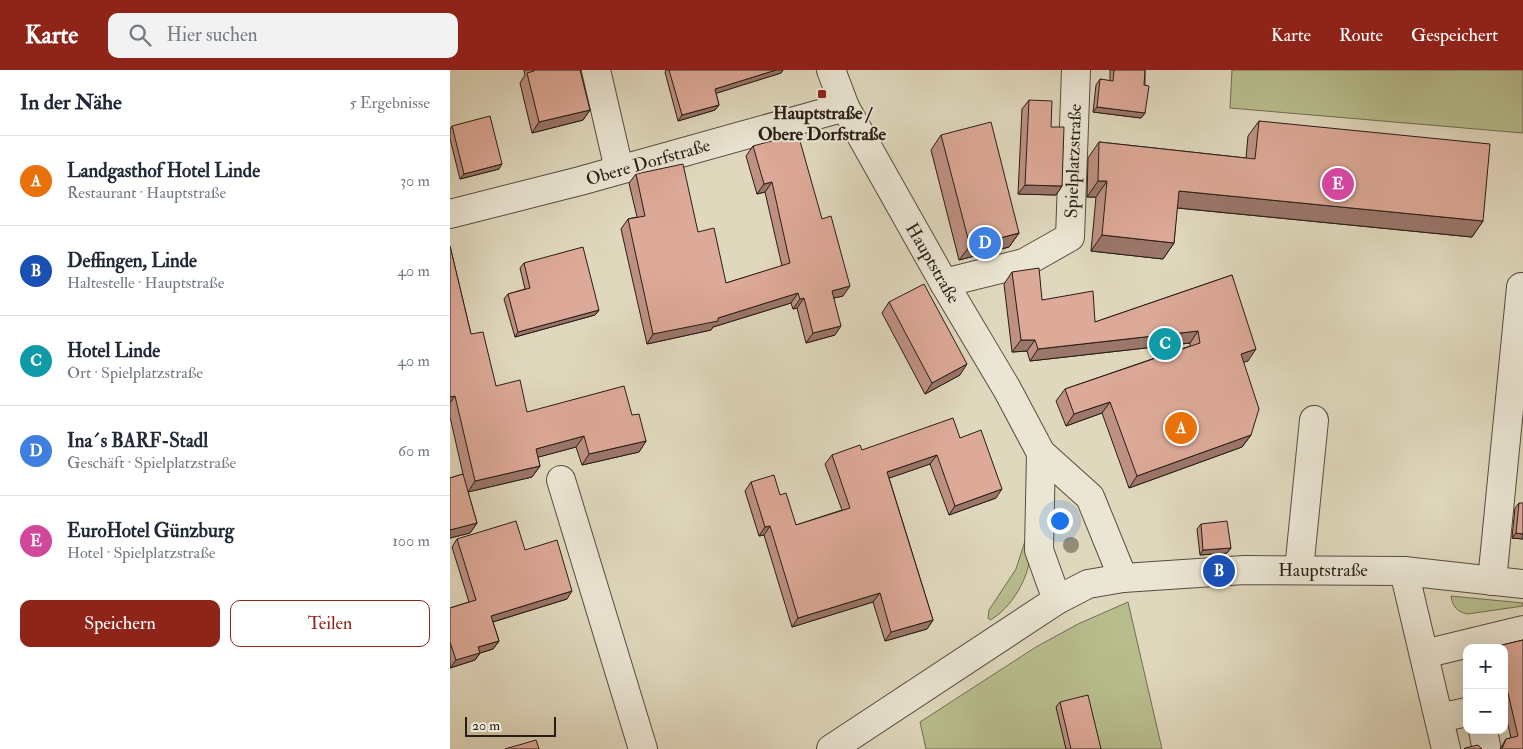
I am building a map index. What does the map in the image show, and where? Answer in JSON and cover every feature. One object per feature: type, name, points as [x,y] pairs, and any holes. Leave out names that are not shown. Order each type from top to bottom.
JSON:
[{"type":"street","points":[[596,70],[619,169]]},
{"type":"street","name":"Hauptstraße","points":[[831,70],[845,107],[944,283],[1008,389],[1041,453],[1090,497],[1123,578]]},
{"type":"street","name":"Spielplatzstraße","points":[[944,283],[1024,263],[1070,237],[1076,70]]},
{"type":"street","name":"Obere Dorfstraße","points":[[450,214],[580,181],[845,107]]},
{"type":"street","points":[[1492,581],[1512,484],[1521,287]]},
{"type":"street","points":[[1300,570],[1314,420]]},
{"type":"street","name":"Hauptstraße","points":[[1041,453],[1039,550],[1058,600]]},
{"type":"street","points":[[561,480],[643,749]]},
{"type":"street","name":"Hauptstraße","points":[[831,749],[1058,600],[1088,584],[1123,578],[1244,570],[1404,571],[1523,584]]},
{"type":"street","points":[[1404,571],[1446,749]]},
{"type":"street","points":[[1476,644],[1523,630]]},
{"type":"street","points":[[1424,654],[1463,647]]},
{"type":"street","points":[[1439,718],[1463,713]]},
{"type":"green space","points":[[1232,70],[1523,70],[1523,133],[1230,108]]},
{"type":"green space","points":[[1026,538],[1030,553],[1027,572],[1023,582],[1012,600],[998,615],[990,620],[988,618],[989,610],[1016,569]]},
{"type":"green space","points":[[1451,596],[1523,603],[1523,606],[1468,614],[1456,608]]},
{"type":"green space","points":[[1128,602],[1162,749],[926,749],[920,722],[1036,647],[1078,624]]},
{"type":"building","points":[[534,70],[580,70],[590,110],[539,122],[527,73]]},
{"type":"building","points":[[669,70],[776,70],[715,89],[719,105],[682,115]]},
{"type":"building","points":[[1114,70],[1145,70],[1144,85],[1149,86],[1145,113],[1097,107],[1100,79],[1113,81]]},
{"type":"building","points":[[1029,100],[1052,101],[1051,127],[1064,127],[1062,186],[1025,185]]},
{"type":"building","points":[[490,116],[502,164],[464,174],[452,126]]},
{"type":"building","points":[[1259,121],[1490,144],[1483,221],[1179,191],[1174,243],[1102,235],[1107,181],[1098,181],[1099,142],[1255,159]]},
{"type":"building","points":[[991,122],[1019,233],[970,246],[941,135]]},
{"type":"building","points":[[798,134],[822,219],[831,216],[850,286],[832,291],[841,326],[813,333],[804,298],[800,299],[798,293],[718,318],[718,321],[653,334],[628,219],[645,216],[636,174],[683,164],[698,232],[714,228],[726,283],[790,263],[772,182],[764,184],[753,146]]},
{"type":"building","points":[[450,246],[471,334],[483,332],[496,386],[520,380],[527,412],[624,386],[632,415],[639,414],[646,441],[589,454],[584,436],[536,449],[540,466],[475,481],[455,396],[450,397]]},
{"type":"building","points":[[583,247],[599,310],[518,332],[508,294],[530,288],[524,263]]},
{"type":"building","points":[[1039,268],[1042,300],[1093,291],[1095,322],[1232,275],[1256,349],[1241,354],[1259,409],[1251,435],[1137,476],[1110,402],[1074,414],[1065,389],[1200,343],[1198,331],[1038,349],[1035,340],[1021,340],[1012,272]]},
{"type":"building","points":[[924,284],[967,364],[932,383],[889,302]]},
{"type":"building","points":[[953,418],[960,438],[981,430],[1002,489],[955,506],[937,455],[887,472],[933,620],[891,632],[880,593],[798,618],[770,526],[765,527],[751,482],[774,475],[780,495],[786,493],[796,525],[850,508],[832,455],[860,445],[862,450]]},
{"type":"building","points":[[463,474],[477,523],[450,530],[450,478]]},
{"type":"building","points":[[1519,503],[1523,503],[1523,534],[1516,533]]},
{"type":"building","points":[[516,521],[525,550],[557,540],[572,591],[491,616],[499,641],[478,647],[480,653],[456,660],[450,642],[450,608],[476,600],[457,539]]},
{"type":"building","points":[[1227,521],[1231,548],[1203,550],[1201,524]]},
{"type":"building","points":[[1523,640],[1523,749],[1502,749],[1506,739],[1518,736],[1508,693],[1508,644],[1506,644]]},
{"type":"building","points":[[1088,695],[1101,749],[1071,749],[1060,702]]},
{"type":"building","points":[[536,740],[539,749],[505,749]]},
{"type":"building","points":[[1478,745],[1482,749],[1464,749],[1465,748]]},
{"type":"place","name":"Hauptstraße / Obere Dorfstraße","points":[[822,94]]},
{"type":"place","name":"EuroHotel Günzburg","points":[[1338,184]]},
{"type":"place","name":"Ina´s BARF-Stadl","points":[[985,243]]},
{"type":"place","name":"Hotel Linde","points":[[1165,344]]},
{"type":"place","name":"Landgasthof Hotel Linde","points":[[1181,428]]},
{"type":"place","name":"Deffingen, Linde","points":[[1219,571]]}]
